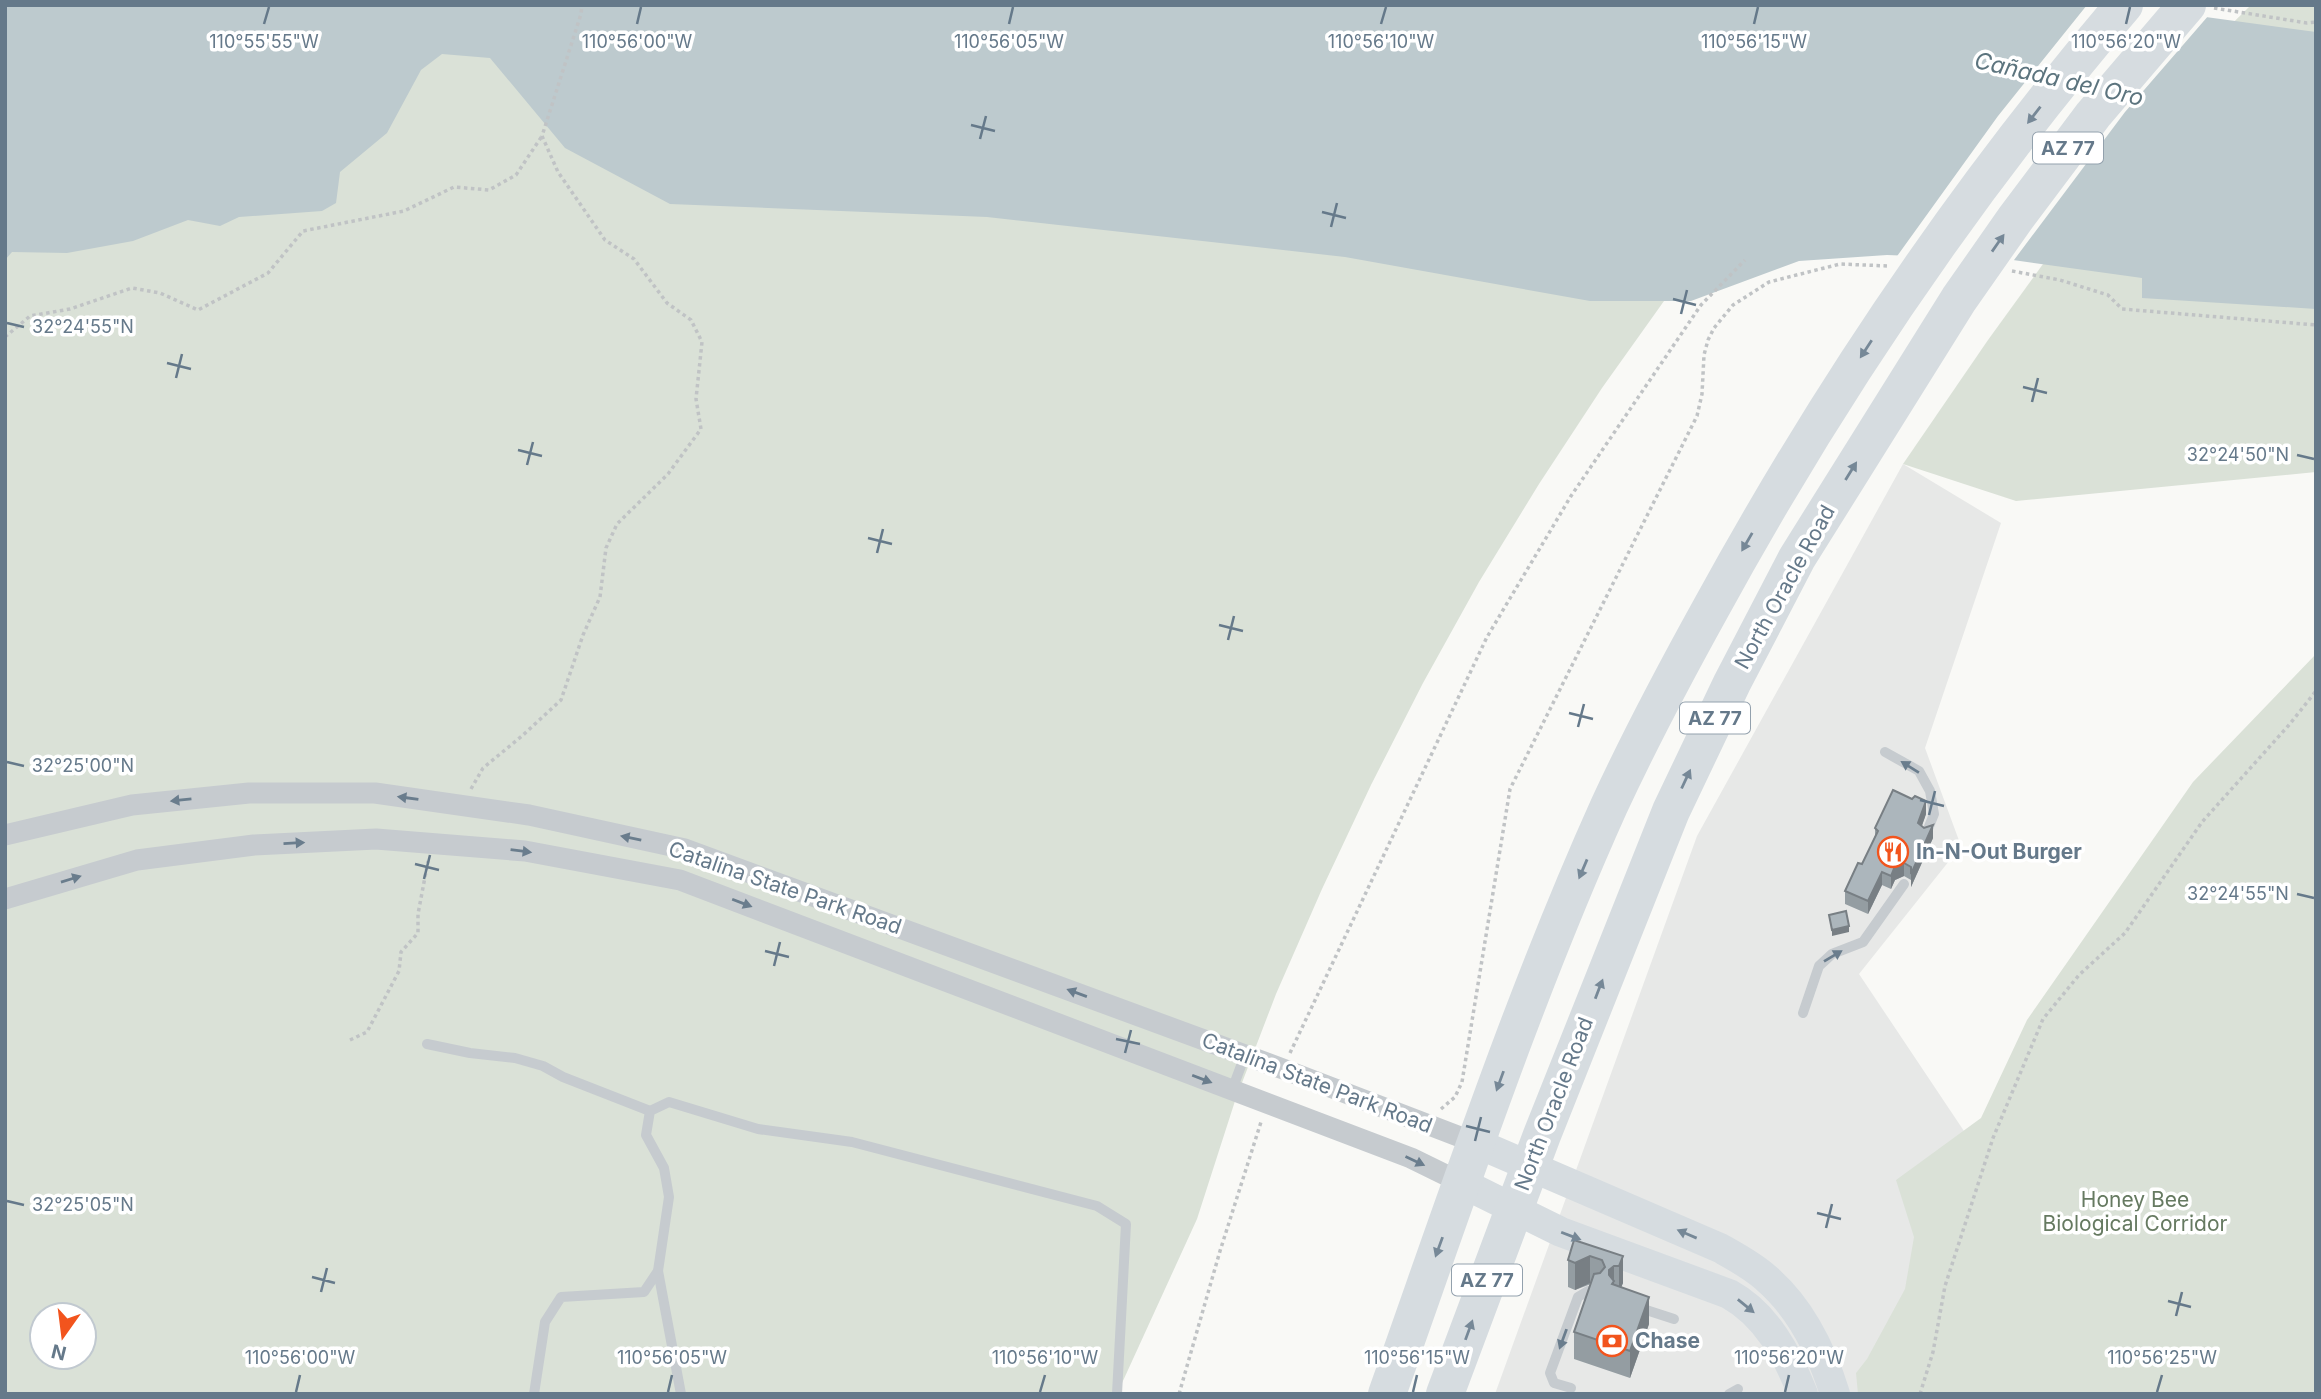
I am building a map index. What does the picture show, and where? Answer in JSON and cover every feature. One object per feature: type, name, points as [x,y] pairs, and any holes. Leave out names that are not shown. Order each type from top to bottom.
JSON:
[{"type":"highway","name":"AZ 77","points":[[1387,1394],[1546,956],[1609,806],[1653,716],[1738,559],[1819,421],[1904,292],[2010,146],[2124,5]]},
{"type":"highway","name":"North Oracle Road","points":[[1445,1394],[1514,1208],[1661,836],[1732,683],[1797,558],[1959,299],[2093,115],[2195,6]]},
{"type":"street","name":"Catalina State Park Road","points":[[5,835],[132,805],[249,793],[375,793],[529,815],[685,849],[1283,1069],[1476,1143],[1720,1248],[1767,1278],[1802,1320],[1821,1355],[1835,1394]]},
{"type":"street","name":"Catalina State Park Road","points":[[5,899],[137,860],[254,845],[376,839],[525,850],[680,880],[1411,1158],[1462,1183]]},
{"type":"street","points":[[1462,1183],[1561,1232],[1729,1294],[1744,1303],[1774,1336],[1789,1360],[1803,1394]]},
{"type":"lane","points":[[1885,752],[1919,771],[1930,791],[1934,814],[1926,834]]},
{"type":"lane","points":[[1803,1013],[1819,965],[1832,954],[1863,942],[1904,884]]},
{"type":"lane","points":[[427,1044],[470,1053],[515,1058],[543,1066],[562,1077],[650,1111],[669,1102],[758,1129],[852,1142],[1097,1206],[1126,1224],[1117,1394]]},
{"type":"lane","points":[[1232,1090],[1245,1055]]},
{"type":"lane","points":[[650,1111],[646,1135],[664,1168],[669,1196],[659,1271],[681,1394]]},
{"type":"lane","points":[[534,1394],[545,1322],[561,1297],[644,1292],[659,1271]]},
{"type":"lane","points":[[1570,1388],[1554,1383],[1550,1373],[1578,1297],[1588,1291],[1597,1293]]},
{"type":"lane","points":[[1628,1304],[1674,1319]]},
{"type":"path","points":[[5,337],[30,316],[70,309],[132,288],[160,293],[198,310],[268,273],[303,231],[404,211],[454,187],[489,190],[516,175],[542,136],[582,5]]},
{"type":"path","points":[[2195,6],[2315,22]]},
{"type":"path","points":[[461,806],[483,768],[561,700],[583,635],[600,597],[606,548],[617,524],[668,474],[701,429],[696,399],[702,342],[691,320],[667,303],[634,259],[605,240],[558,172],[542,136]]},
{"type":"path","points":[[1283,1069],[1487,637],[1571,496],[1686,327],[1702,305],[1745,260]]},
{"type":"path","points":[[1920,1394],[1933,1352],[1945,1286],[1993,1138],[2043,1019],[2079,975],[2125,933],[2202,822],[2316,691]]},
{"type":"path","points":[[350,1040],[367,1032],[399,971],[401,952],[418,933],[418,914],[429,855],[436,843]]},
{"type":"path","points":[[1179,1394],[1223,1239],[1268,1104]]},
{"type":"shaded area","points":[[1903,464],[2001,523],[1925,748],[1961,846],[1859,974],[1974,1146],[1874,1394],[1495,1394],[1697,836]]},
{"type":"green space","points":[[5,5],[1800,5],[1669,294],[1602,388],[1479,582],[1371,785],[1276,994],[1235,1101],[1197,1219],[1117,1394],[5,1394]]},
{"type":"green space","points":[[2251,5],[2316,5],[2316,472],[2016,501],[1903,464],[1988,340],[2179,76]]},
{"type":"green space","name":"Honey Bee Biological Corridor","points":[[2316,654],[2316,1394],[1858,1394],[1856,1373],[1867,1359],[1905,1289],[1914,1237],[1896,1180],[1981,1118],[2027,1020],[2193,782]]},
{"type":"water","name":"Cañada del Oro","points":[[5,5],[2118,5],[2316,32],[2316,309],[2142,298],[2142,278],[2013,260],[1887,255],[1799,261],[1691,301],[1590,301],[1345,257],[987,217],[670,204],[565,148],[490,58],[442,54],[421,70],[387,133],[340,172],[336,203],[322,211],[239,217],[220,226],[188,220],[133,241],[67,253],[12,252],[5,260]]},
{"type":"pier","points":[[2087,5],[2144,5],[2209,15],[2125,112],[2011,264],[1895,259],[1998,116]]},
{"type":"building","points":[[1893,790],[1912,799],[1915,796],[1926,801],[1918,823],[1924,828],[1933,825],[1911,874],[1911,867],[1904,863],[1895,866],[1891,876],[1882,872],[1868,901],[1845,891],[1858,863],[1862,864],[1878,831],[1875,828]]},
{"type":"building","points":[[1846,911],[1849,926],[1832,930],[1829,915]]},
{"type":"building","points":[[1574,1240],[1623,1256],[1619,1266],[1609,1270],[1614,1281],[1612,1284],[1649,1297],[1630,1351],[1574,1332],[1594,1274],[1600,1273],[1605,1267],[1602,1260],[1590,1256],[1575,1263],[1568,1260]]},
{"type":"place","name":"In-N-Out Burger","points":[[1893,852]]},
{"type":"place","name":"Chase","points":[[1612,1341]]}]
